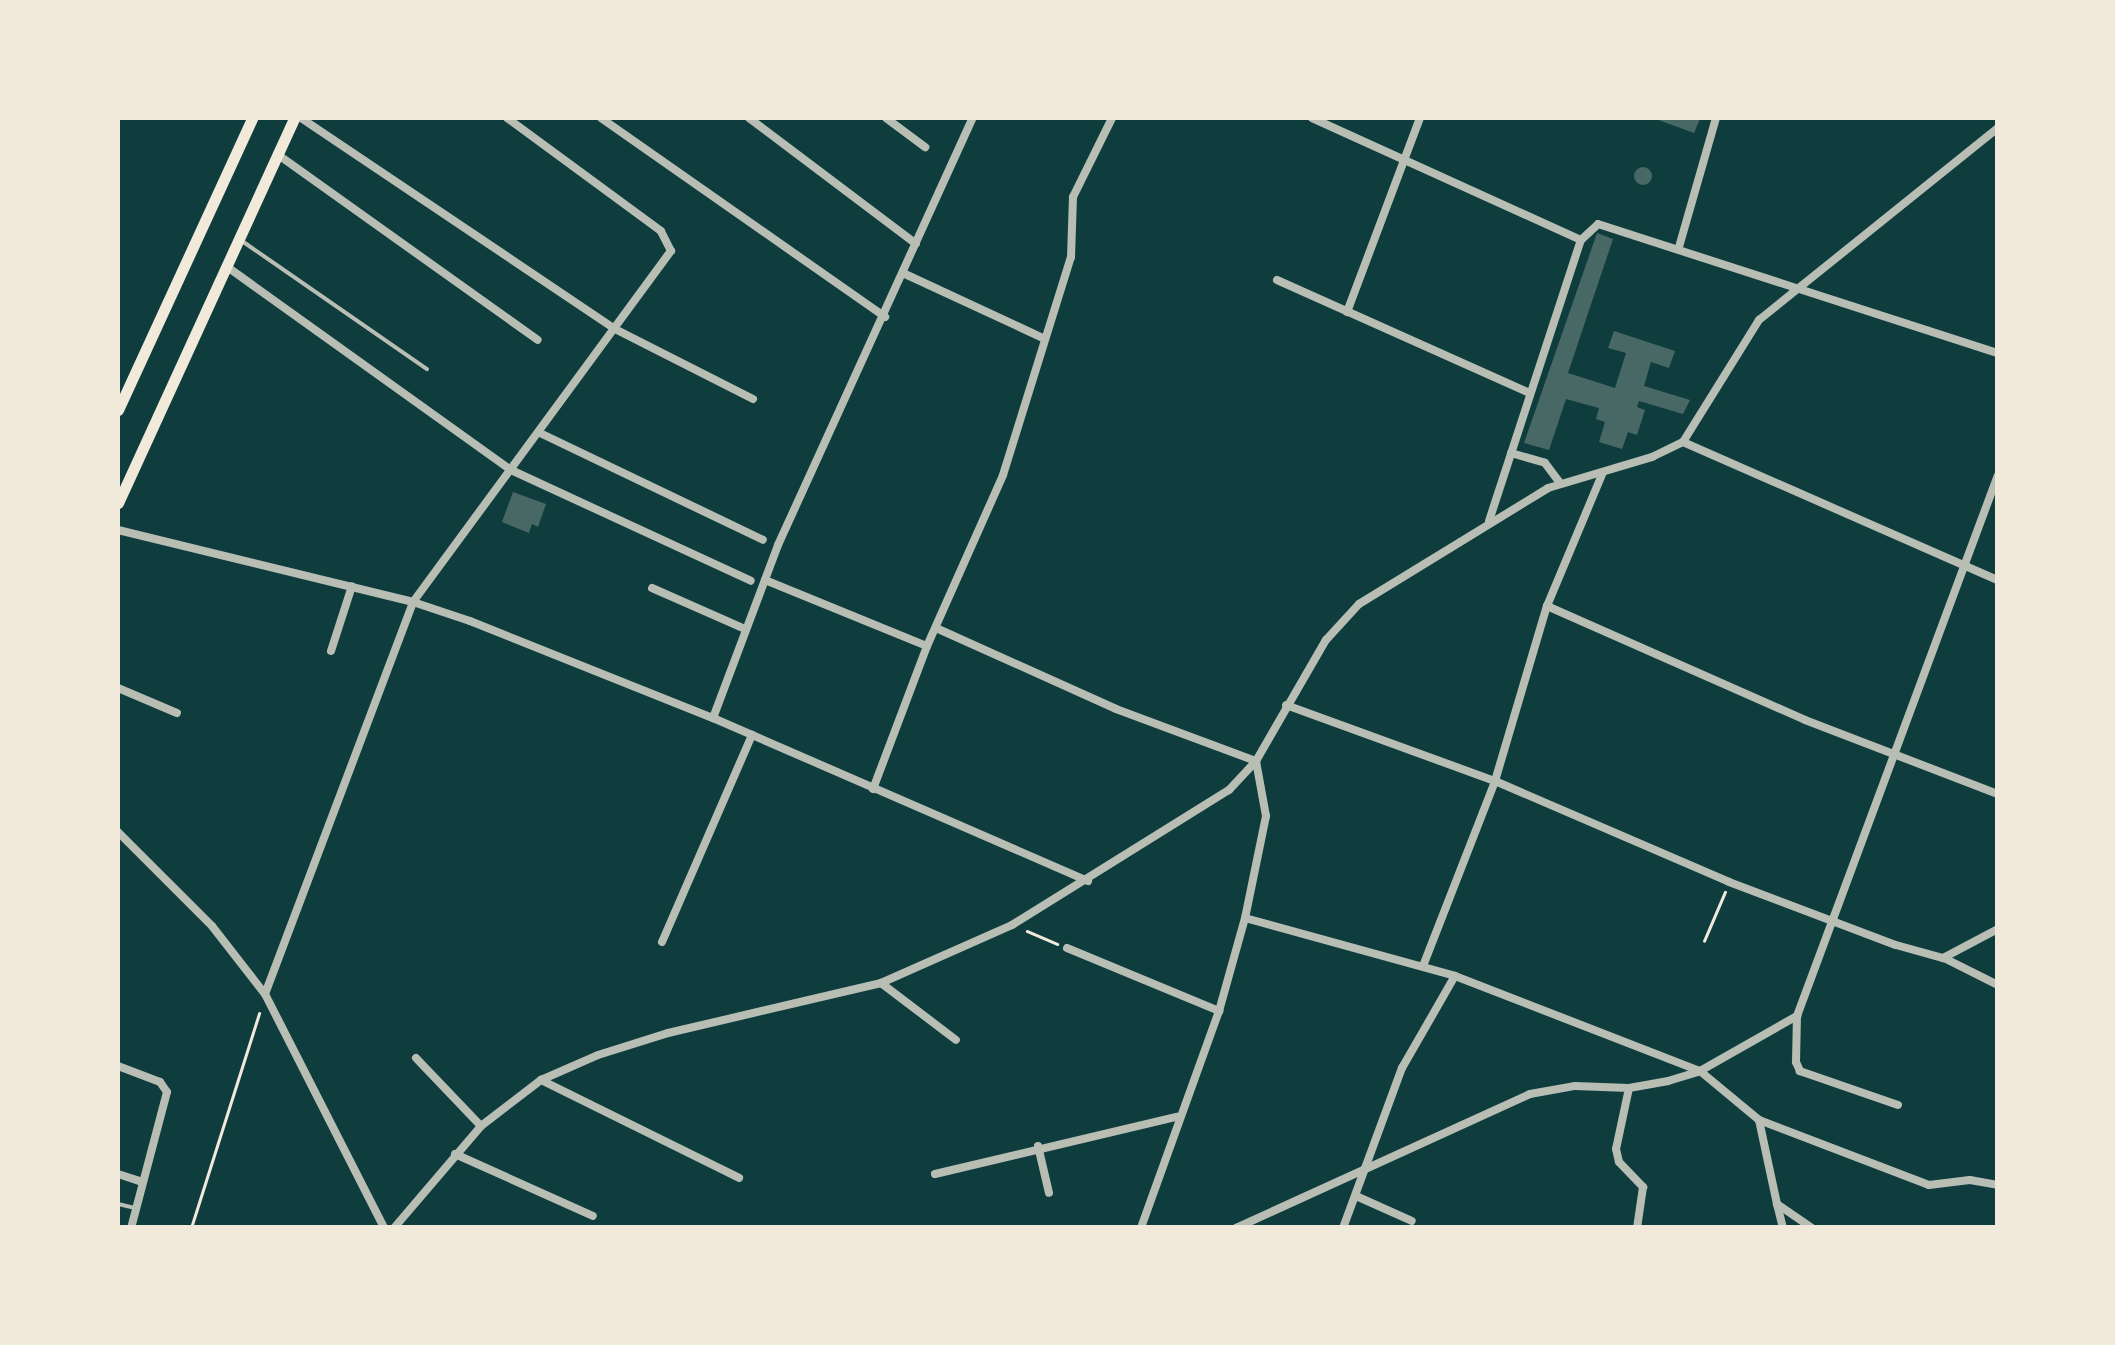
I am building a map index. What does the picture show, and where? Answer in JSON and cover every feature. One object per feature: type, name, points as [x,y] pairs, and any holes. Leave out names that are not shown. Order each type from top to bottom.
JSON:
[{"type":"main road","points":[[118,410],[252,118]]},
{"type":"main road","points":[[118,502],[277,154],[298,118]]},
{"type":"street","points":[[298,118],[613,328],[753,399]]},
{"type":"street","points":[[265,994],[413,602],[671,250],[660,231],[507,118]]},
{"type":"street","points":[[601,118],[885,317]]},
{"type":"street","points":[[749,118],[916,244]]},
{"type":"street","points":[[886,118],[925,147]]},
{"type":"street","points":[[714,718],[801,492],[905,274],[973,118]]},
{"type":"street","points":[[873,789],[928,646],[1003,475],[1071,257],[1073,197],[1112,118]]},
{"type":"street","points":[[1312,118],[1582,240]]},
{"type":"street","points":[[1347,312],[1420,118]]},
{"type":"street","points":[[1679,247],[1716,118]]},
{"type":"street","points":[[394,1228],[481,1126],[541,1080],[598,1055],[668,1033],[880,983],[1012,925],[1229,790],[1256,762],[1326,640],[1359,604],[1489,522],[1562,484],[1652,457],[1683,442],[1746,335],[1998,128]]},
{"type":"street","points":[[277,154],[538,340]]},
{"type":"street","points":[[1489,522],[1582,240],[1589,229],[1605,223],[1998,353]]},
{"type":"street","points":[[226,266],[511,470],[542,488],[751,580]]},
{"type":"street","points":[[905,274],[1045,339]]},
{"type":"street","points":[[1277,280],[1530,393]]},
{"type":"street","points":[[540,433],[764,540]]},
{"type":"street","points":[[1683,442],[1998,580]]},
{"type":"street","points":[[1511,453],[1545,463],[1562,484]]},
{"type":"street","points":[[1423,966],[1494,781],[1548,606],[1603,472]]},
{"type":"street","points":[[1898,1105],[1800,1071],[1797,1016],[1998,475]]},
{"type":"street","points":[[118,530],[413,602],[714,718],[1088,881]]},
{"type":"street","points":[[765,580],[928,646]]},
{"type":"street","points":[[331,651],[352,586]]},
{"type":"street","points":[[652,588],[745,630]]},
{"type":"street","points":[[1548,606],[1805,720],[1998,794]]},
{"type":"street","points":[[936,628],[1116,709],[1256,762]]},
{"type":"street","points":[[118,688],[177,712]]},
{"type":"street","points":[[1286,705],[1494,781],[1729,882],[1943,958],[1998,986]]},
{"type":"street","points":[[662,942],[752,735]]},
{"type":"street","points":[[1141,1228],[1177,1117],[1218,1010],[1245,918],[1266,816],[1256,762]]},
{"type":"street","points":[[118,832],[212,926],[265,994],[384,1228]]},
{"type":"street","points":[[1245,918],[1455,976],[1700,1071],[1759,1120],[1928,1185],[1970,1180],[1998,1185]]},
{"type":"street","points":[[1943,958],[1998,928]]},
{"type":"street","points":[[1067,948],[1218,1010]]},
{"type":"street","points":[[1343,1228],[1402,1068],[1455,976]]},
{"type":"street","points":[[880,983],[956,1040]]},
{"type":"street","points":[[1236,1228],[1530,1094],[1576,1086],[1629,1088],[1700,1071],[1797,1016]]},
{"type":"street","points":[[416,1058],[481,1126]]},
{"type":"street","points":[[118,1066],[160,1082],[166,1089],[131,1228]]},
{"type":"street","points":[[541,1080],[739,1178]]},
{"type":"street","points":[[1629,1088],[1616,1154],[1644,1187],[1636,1228]]},
{"type":"street","points":[[934,1174],[1038,1146],[1177,1117]]},
{"type":"street","points":[[1759,1120],[1783,1228]]},
{"type":"street","points":[[1038,1146],[1049,1194]]},
{"type":"street","points":[[455,1154],[593,1216]]},
{"type":"street","points":[[118,1174],[140,1181]]},
{"type":"street","points":[[1356,1196],[1412,1221]]},
{"type":"street","points":[[1777,1204],[1812,1228]]},
{"type":"lane","points":[[238,238],[427,369]]},
{"type":"lane","points":[[118,1204],[135,1208]]},
{"type":"path","points":[[1704,941],[1729,882]]},
{"type":"path","points":[[1012,925],[1067,948]]},
{"type":"path","points":[[191,1228],[265,994]]},
{"type":"building","points":[[1653,118],[1698,118],[1700,119],[1694,133]]},
{"type":"building","points":[[1643,167],[1650,169],[1650,183],[1643,185],[1636,183],[1634,176],[1636,169]]},
{"type":"building","points":[[1597,233],[1613,239],[1568,373],[1615,388],[1626,353],[1608,348],[1614,331],[1675,351],[1669,368],[1651,362],[1644,386],[1690,400],[1683,414],[1639,401],[1637,407],[1645,410],[1637,435],[1628,432],[1622,449],[1599,442],[1605,422],[1596,419],[1599,408],[1566,399],[1549,450],[1524,443]]},
{"type":"building","points":[[513,492],[546,504],[538,527],[532,524],[529,533],[502,522]]}]
